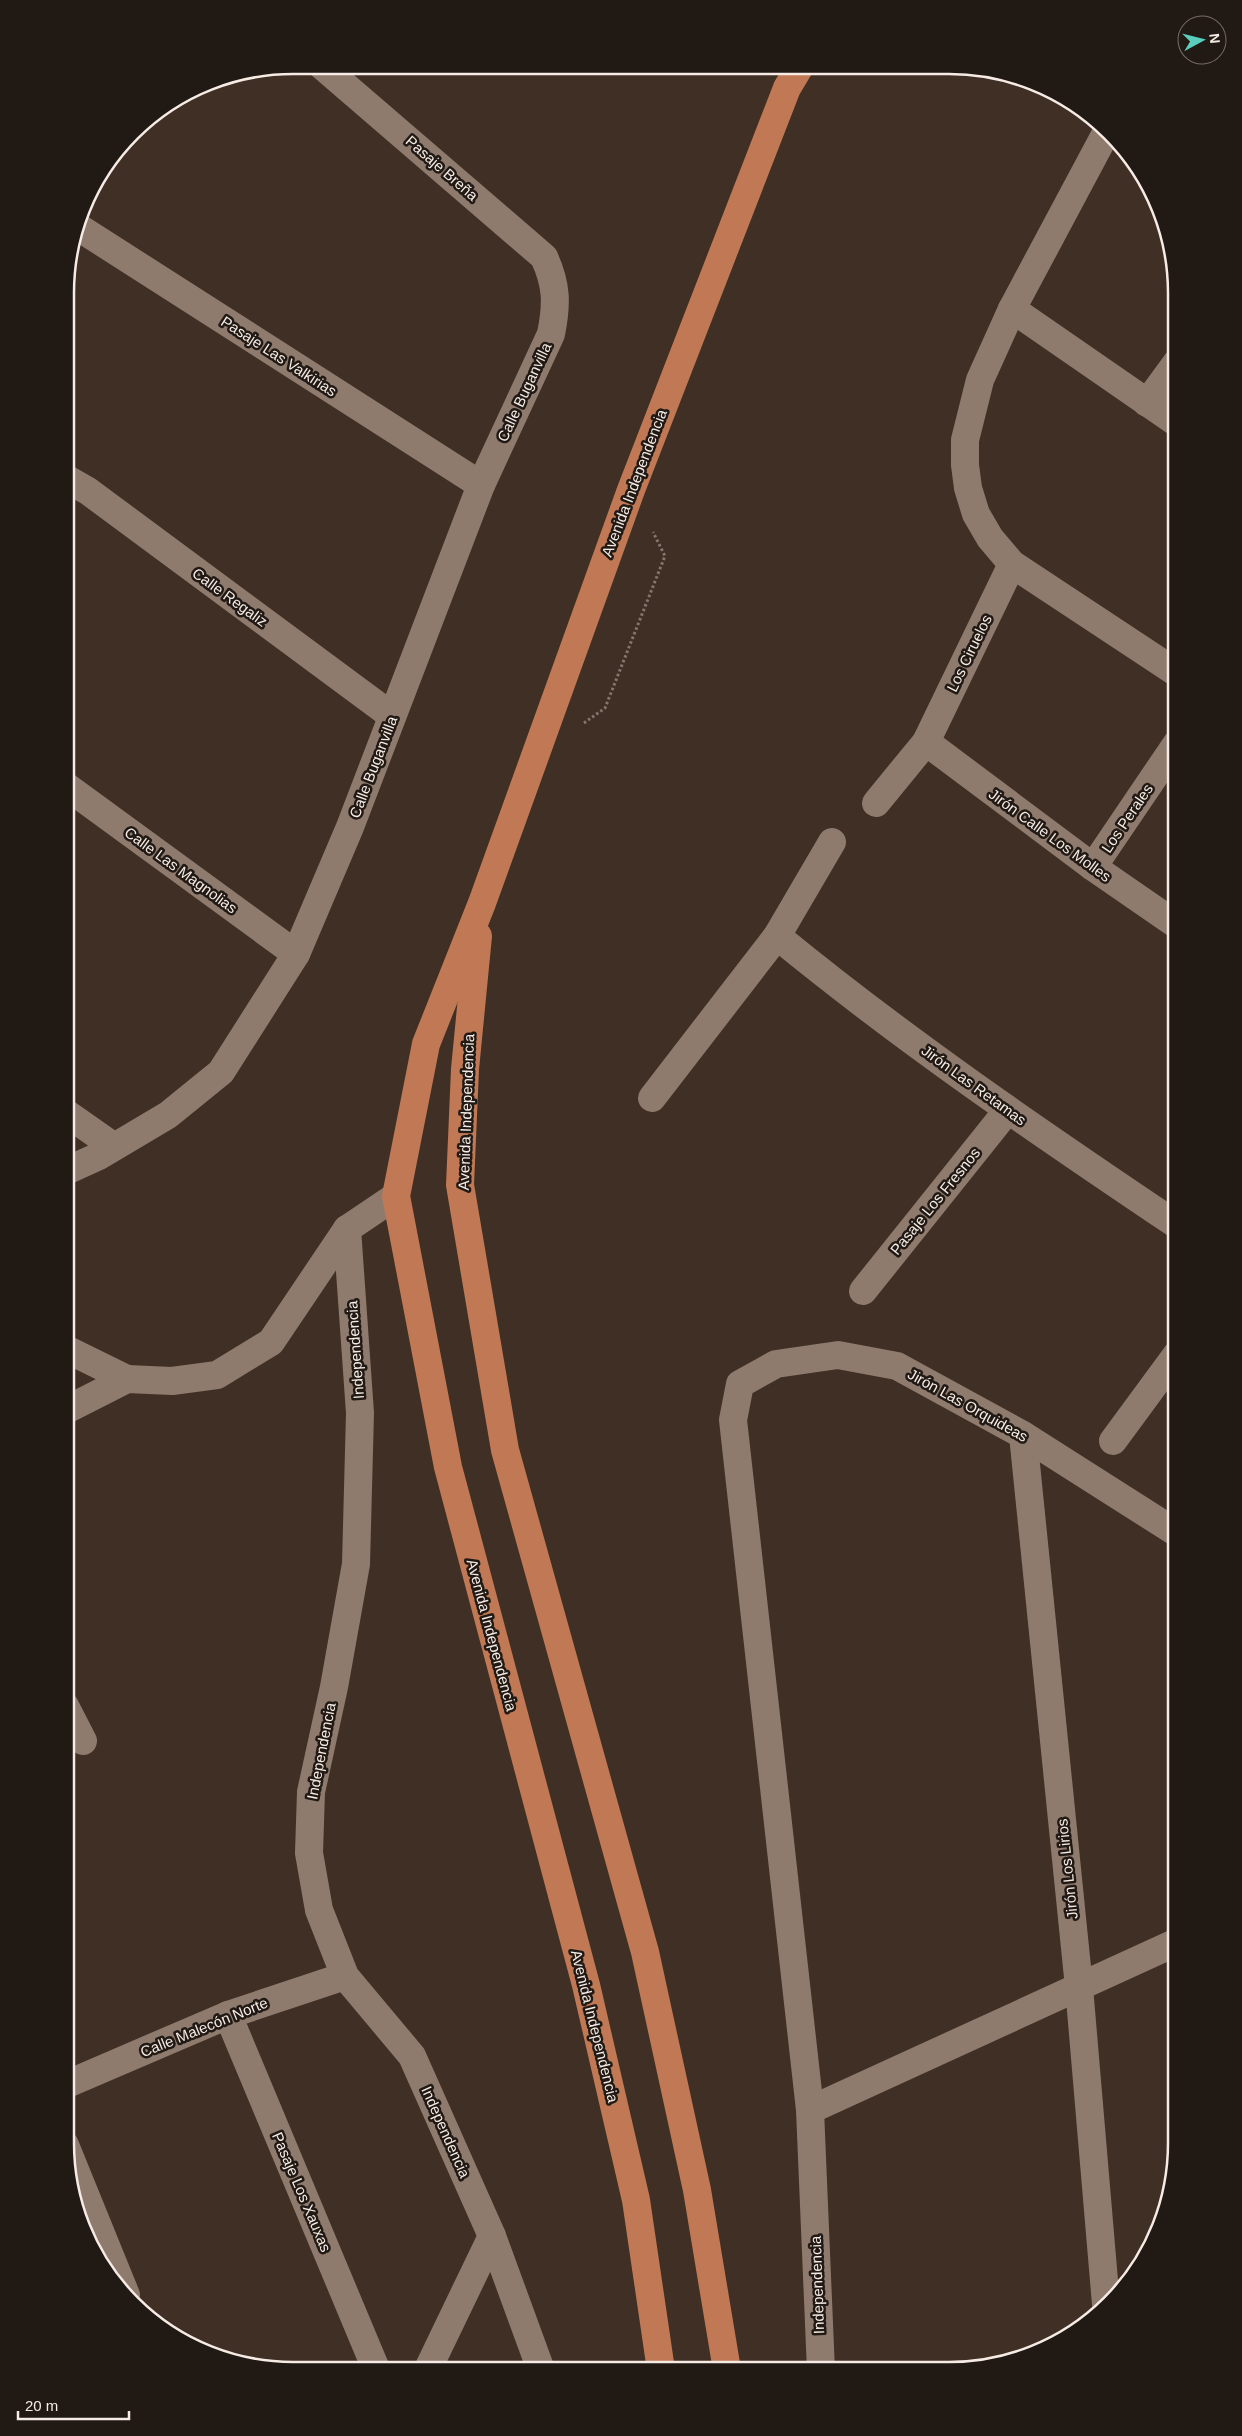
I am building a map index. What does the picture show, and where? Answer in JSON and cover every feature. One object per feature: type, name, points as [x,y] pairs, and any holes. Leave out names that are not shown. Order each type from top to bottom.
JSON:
[{"type":"main road","name":"Avenida Independencia","points":[[660,2362],[636,2200],[586,1985],[448,1467],[396,1196],[426,1044],[482,903],[631,490],[786,88],[795,74]]},
{"type":"main road","name":"Avenida Independencia","points":[[482,903],[465,1069],[460,1185],[505,1450],[645,1952],[697,2190],[726,2362]]},
{"type":"street","name":"Pasaje Breña","points":[[332,74],[544,257],[554,277]]},
{"type":"street","points":[[1104,138],[1012,308],[980,380],[965,440],[966,473],[976,514],[990,538],[1012,564],[1168,667]]},
{"type":"street","name":"Pasaje Las Valkirias","points":[[83,230],[481,485]]},
{"type":"street","name":"Calle Buganvilla","points":[[74,1167],[98,1156],[168,1115],[221,1072],[296,954],[350,827],[481,485],[551,334],[556,308],[554,277]]},
{"type":"street","points":[[1012,308],[1168,417]]},
{"type":"street","points":[[1147,403],[1168,374]]},
{"type":"street","name":"Calle Regaliz","points":[[74,484],[88,491],[392,716]]},
{"type":"street","name":"Los Ciruelos","points":[[876,803],[926,742],[1012,564]]},
{"type":"street","name":"Jirón Calle Los Molles","points":[[926,742],[1093,867],[1168,919]]},
{"type":"street","name":"Los Perales","points":[[1093,867],[1168,756]]},
{"type":"street","name":"Calle Las Magnolias","points":[[74,792],[296,954]]},
{"type":"street","points":[[652,1098],[777,936],[832,842]]},
{"type":"street","name":"Jirón Las Retamas","points":[[777,936],[828,978],[1007,1111],[1168,1219]]},
{"type":"street","name":"Pasaje Los Fresnos","points":[[863,1291],[1007,1111]]},
{"type":"street","points":[[74,1119],[113,1146]]},
{"type":"street","points":[[74,1353],[126,1379],[172,1381],[218,1375],[271,1342],[347,1229],[396,1196]]},
{"type":"street","name":"Independencia","points":[[347,1229],[360,1413],[356,1564],[334,1687],[311,1792],[309,1853],[319,1910],[345,1976],[412,2056],[492,2236],[538,2362]]},
{"type":"street","name":"Jirón Las Orquideas","points":[[740,1384],[776,1364],[838,1355],[897,1366],[1023,1435],[1168,1527]]},
{"type":"street","points":[[1113,1441],[1168,1366]]},
{"type":"street","points":[[74,1406],[126,1379]]},
{"type":"street","name":"Independencia","points":[[740,1384],[733,1420],[810,2110],[821,2362]]},
{"type":"street","name":"Jirón Los Lirios","points":[[1023,1435],[1079,1987],[1105,2297]]},
{"type":"street","points":[[74,1722],[83,1741]]},
{"type":"street","points":[[810,2110],[1168,1946]]},
{"type":"street","name":"Calle Malecón Norte","points":[[74,2081],[228,2015],[345,1976]]},
{"type":"street","name":"Pasaje Los Xauxas","points":[[228,2015],[373,2362]]},
{"type":"street","points":[[76,2172],[118,2276]]},
{"type":"street","points":[[432,2362],[492,2236]]},
{"type":"path","points":[[582,725],[605,708],[665,556],[631,490]]}]
